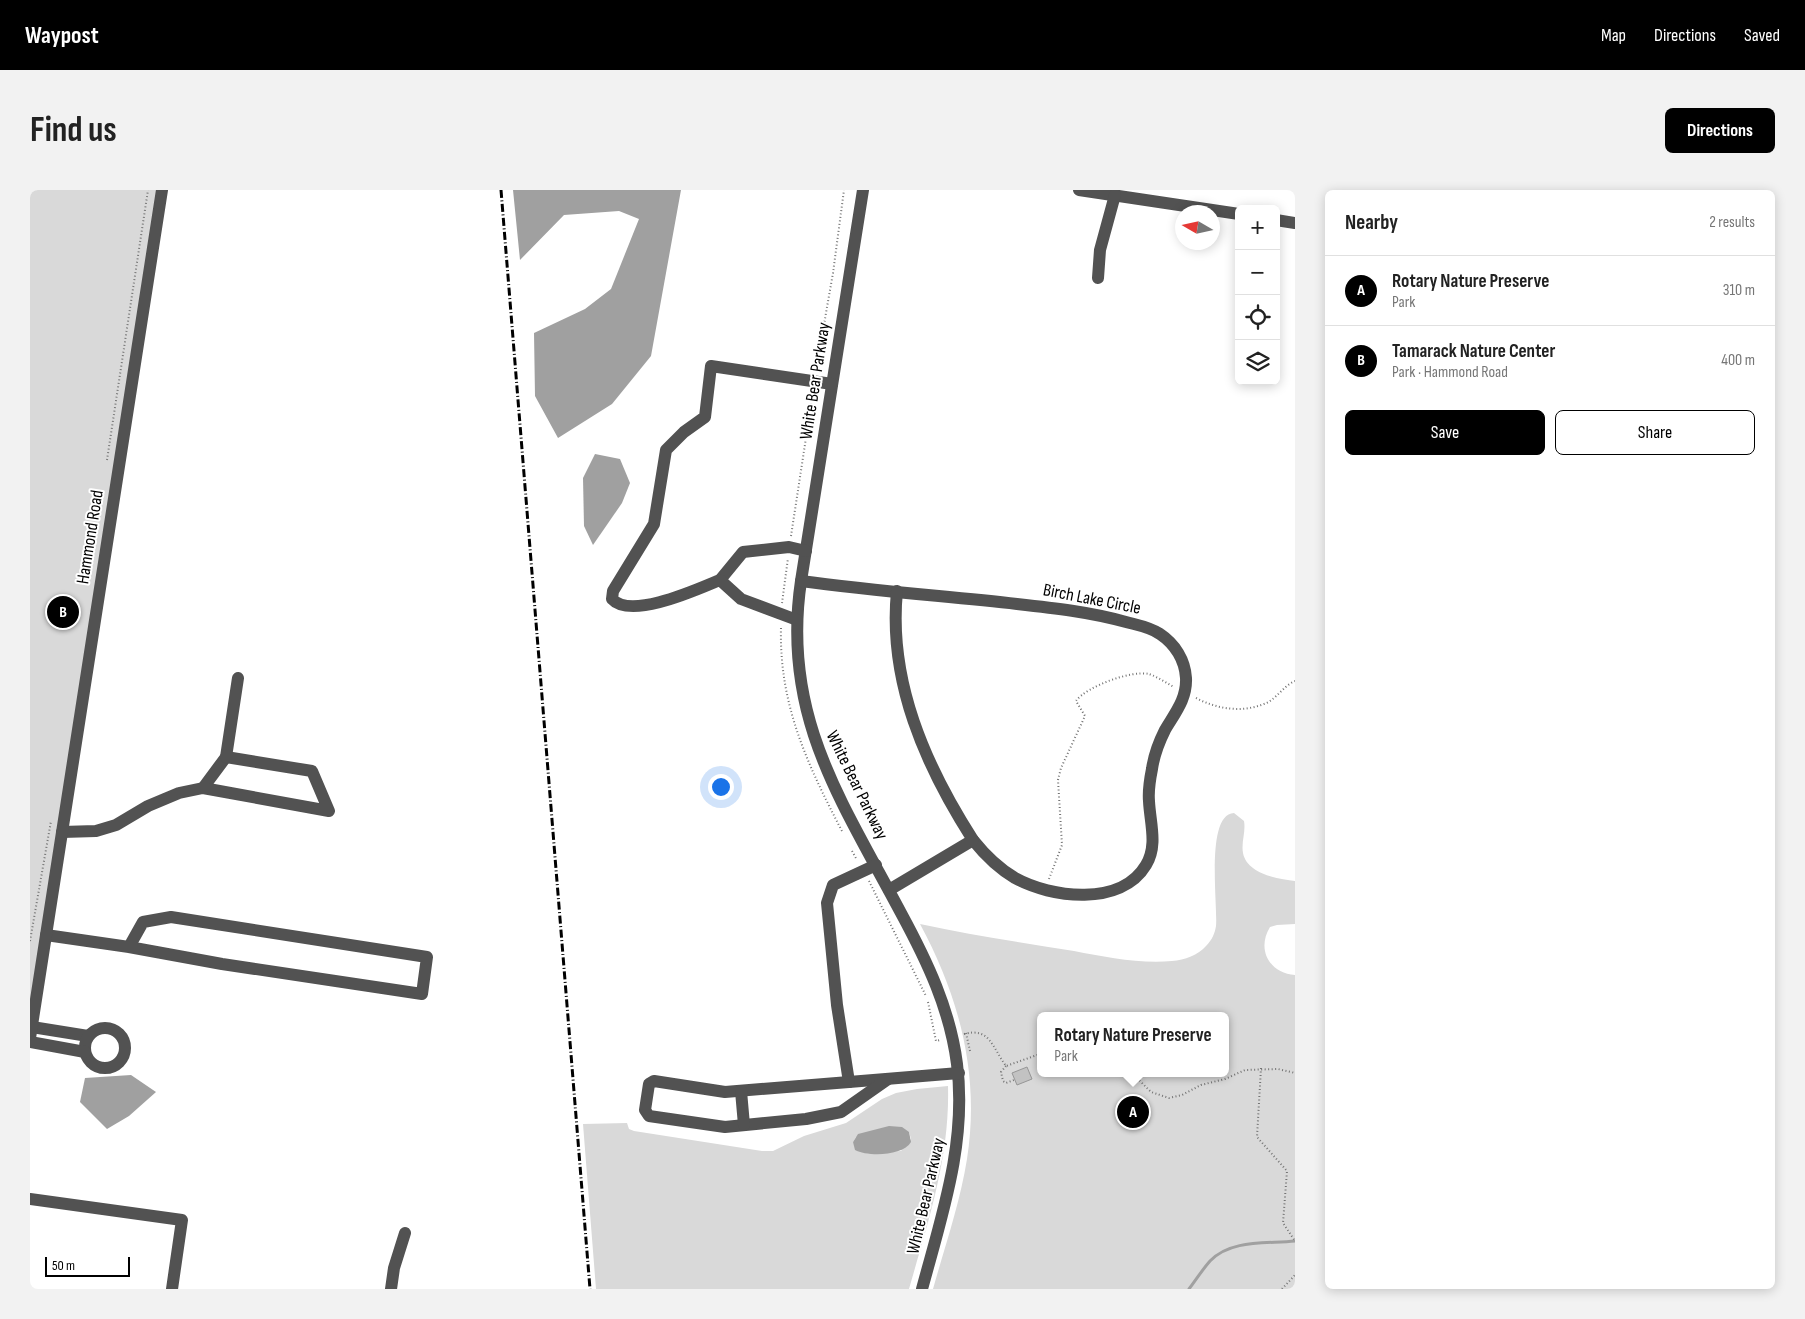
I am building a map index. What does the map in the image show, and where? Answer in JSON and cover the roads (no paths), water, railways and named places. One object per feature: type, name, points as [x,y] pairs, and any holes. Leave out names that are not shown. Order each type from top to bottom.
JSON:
[{"type":"street","name":"Hammond Road","points":[[31,1036],[162,190]]},
{"type":"street","name":"White Bear Parkway","points":[[864,190],[801,581],[797,620],[800,683],[810,728],[830,777],[923,954],[940,991],[951,1031],[958,1073],[960,1115],[955,1163],[922,1289]]},
{"type":"street","points":[[1079,190],[1235,213]]},
{"type":"street","points":[[1098,278],[1100,250],[1115,195]]},
{"type":"street","points":[[1280,221],[1295,223]]},
{"type":"street","points":[[806,551],[789,546],[743,552],[720,580],[668,602],[623,606],[616,604],[612,599],[613,592],[654,524],[666,450],[684,432],[705,417],[711,366],[832,384]]},
{"type":"street","points":[[720,580],[741,599],[797,620]]},
{"type":"street","name":"Birch Lake Circle","points":[[801,581],[897,591],[1068,610],[1148,628],[1162,635],[1177,650],[1186,673],[1185,693],[1162,737],[1154,761],[1149,792],[1152,845],[1143,869],[1129,883],[1107,891],[1074,894],[1043,890],[1021,881],[1006,872],[988,857],[973,840],[932,765],[910,712],[896,647],[897,591]]},
{"type":"street","points":[[203,788],[226,757],[238,678]]},
{"type":"street","points":[[62,832],[96,831],[116,825],[148,806],[179,793],[203,788],[329,811],[312,771],[226,757]]},
{"type":"street","points":[[889,890],[973,840]]},
{"type":"street","points":[[849,1082],[837,1005],[827,903],[833,885],[863,870],[876,866]]},
{"type":"street","points":[[46,935],[422,994],[428,957],[171,917],[143,922],[129,947]]},
{"type":"street","points":[[31,1036],[88,1036],[101,1028],[113,1029],[122,1038],[125,1051],[118,1063],[105,1068],[92,1064],[85,1052],[88,1036]]},
{"type":"street","points":[[31,1036],[85,1052]]},
{"type":"street","points":[[888,1079],[841,1112],[806,1119],[725,1127],[649,1116],[646,1110],[649,1084],[654,1081],[725,1092],[958,1073]]},
{"type":"street","points":[[741,1091],[744,1125]]},
{"type":"street","points":[[30,1199],[182,1220],[172,1289]]},
{"type":"street","points":[[391,1289],[394,1268],[405,1233]]},
{"type":"waterway","points":[[1189,1289],[1210,1261],[1228,1249],[1250,1244],[1295,1241]]},
{"type":"railway","points":[[501,190],[590,1289]]},
{"type":"place","name":"Tamarack Nature Center","points":[[63,612]]},
{"type":"place","name":"Rotary Nature Preserve","points":[[1133,1112]]}]
